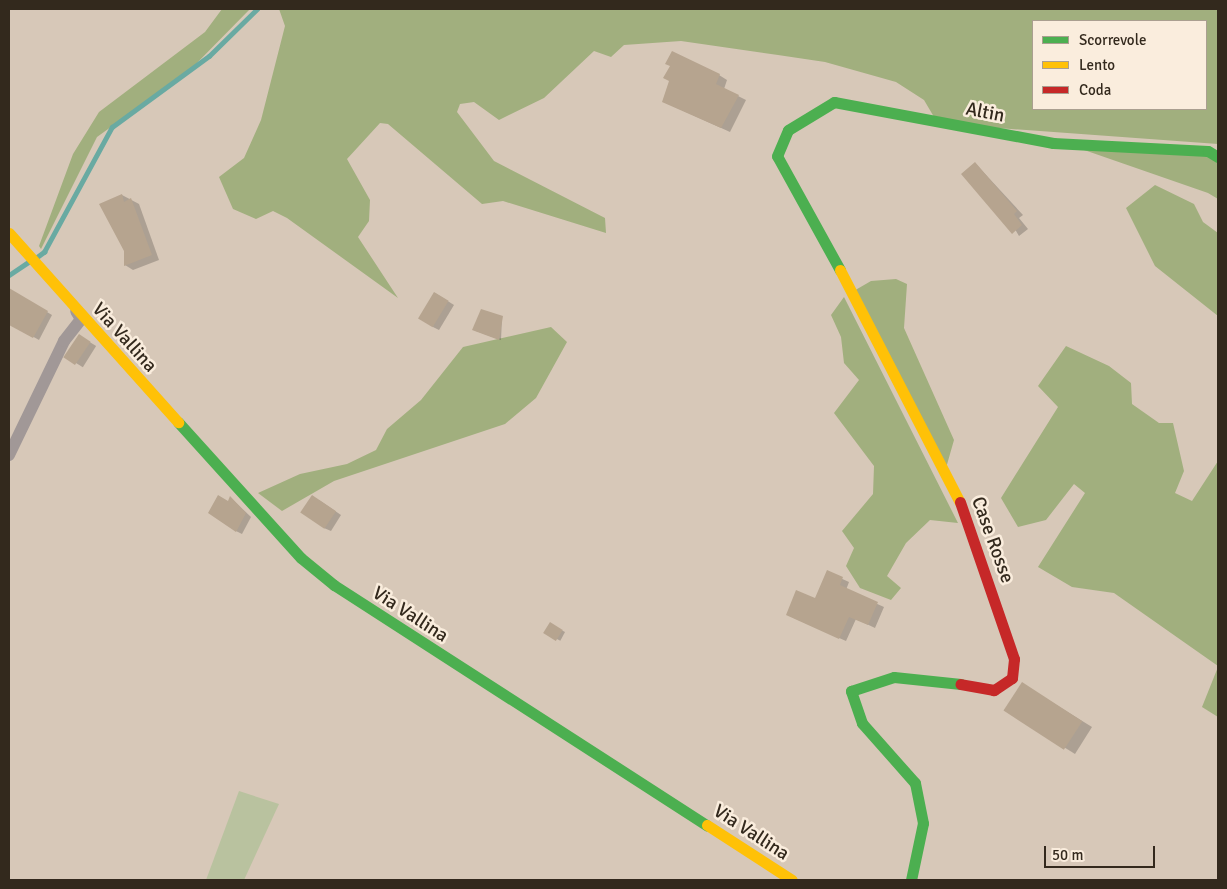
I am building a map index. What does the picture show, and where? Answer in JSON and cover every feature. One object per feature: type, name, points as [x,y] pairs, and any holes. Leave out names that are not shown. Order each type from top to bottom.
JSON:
[{"type":"street","name":"Altin","points":[[834,102],[1053,143],[1208,151],[1218,157]]},
{"type":"street","name":"Case Rosse","points":[[834,102],[788,130],[777,156],[872,328],[961,504],[1014,659],[1012,678],[994,690],[936,679],[894,677],[852,691],[862,723],[915,783],[923,823],[911,880]]},
{"type":"street","name":"Via Vallina","points":[[9,233],[71,305],[301,558],[334,586],[792,880]]},
{"type":"street","points":[[9,455],[64,341],[81,319],[71,305]]},
{"type":"green space","points":[[222,9],[250,9],[190,70],[97,137],[41,249],[39,246],[73,154],[99,112],[205,32]]},
{"type":"green space","points":[[279,9],[1218,9],[1218,144],[984,127],[934,117],[924,100],[896,82],[825,62],[681,41],[624,45],[611,57],[594,51],[544,98],[499,120],[474,102],[460,104],[457,112],[494,161],[605,218],[606,233],[503,201],[482,204],[388,124],[380,123],[347,159],[370,200],[369,221],[358,237],[398,298],[287,218],[273,211],[256,219],[233,209],[219,177],[244,158],[261,120],[285,26]]},
{"type":"green space","points":[[1064,143],[1218,154],[1218,199],[1208,193]]},
{"type":"green space","points":[[1155,185],[1194,204],[1203,222],[1218,233],[1218,316],[1155,266],[1126,208]]},
{"type":"green space","points":[[896,279],[907,284],[904,328],[954,440],[946,468],[852,292],[871,281]]},
{"type":"green space","points":[[844,297],[958,523],[930,520],[906,543],[887,576],[901,588],[891,600],[860,588],[846,566],[854,548],[842,531],[873,494],[874,466],[834,413],[859,380],[844,363],[841,337],[831,315]]},
{"type":"green space","points":[[551,327],[567,342],[536,398],[505,424],[334,481],[282,511],[258,493],[300,474],[347,464],[376,450],[387,429],[421,400],[463,347]]},
{"type":"green space","points":[[1066,346],[1109,366],[1131,383],[1132,404],[1159,423],[1173,423],[1184,471],[1175,493],[1192,501],[1218,461],[1218,666],[1114,593],[1072,587],[1038,567],[1085,493],[1074,484],[1046,520],[1018,527],[1001,498],[1058,407],[1038,386]]},
{"type":"green space","points":[[1218,667],[1218,717],[1202,707]]},
{"type":"green space","points":[[239,791],[279,804],[244,880],[206,880]]},
{"type":"building","points":[[672,51],[720,74],[716,84],[739,95],[721,128],[662,102],[669,81],[663,78],[670,66],[665,64]]},
{"type":"building","points":[[975,162],[1017,211],[1014,214],[1022,225],[1012,234],[961,174]]},
{"type":"building","points":[[122,194],[124,202],[131,198],[152,255],[124,266],[124,251],[99,204]]},
{"type":"building","points":[[9,288],[48,311],[33,338],[9,325]]},
{"type":"building","points":[[434,292],[449,301],[433,327],[418,319]]},
{"type":"building","points":[[481,309],[503,316],[499,340],[472,330]]},
{"type":"building","points":[[79,334],[91,342],[75,365],[63,357]]},
{"type":"building","points":[[218,495],[228,501],[230,496],[246,513],[236,532],[208,513]]},
{"type":"building","points":[[312,495],[336,511],[324,529],[300,512]]},
{"type":"building","points":[[827,570],[843,577],[840,585],[878,602],[868,625],[849,617],[839,639],[786,615],[796,590],[815,598]]},
{"type":"building","points":[[550,622],[563,630],[556,641],[543,633]]},
{"type":"building","points":[[1022,682],[1082,721],[1064,750],[1003,711]]},
{"type":"waterway","points":[[37,257],[44,252],[112,127],[209,56],[257,9]]},
{"type":"waterway","points":[[9,275],[28,262]]},
{"type":"traffic: fast","points":[[840,270],[777,156],[788,130],[834,102],[1053,143],[1208,151],[1218,157]]},
{"type":"traffic: fast","points":[[178,422],[301,558],[334,585],[707,825]]},
{"type":"traffic: fast","points":[[911,880],[923,823],[915,783],[862,723],[851,691],[894,677],[961,684]]},
{"type":"traffic: slow","points":[[9,233],[178,422]]},
{"type":"traffic: slow","points":[[840,270],[960,502]]},
{"type":"traffic: slow","points":[[707,825],[792,880]]},
{"type":"traffic: jam","points":[[960,502],[1014,659],[1012,678],[994,690],[961,684]]}]
